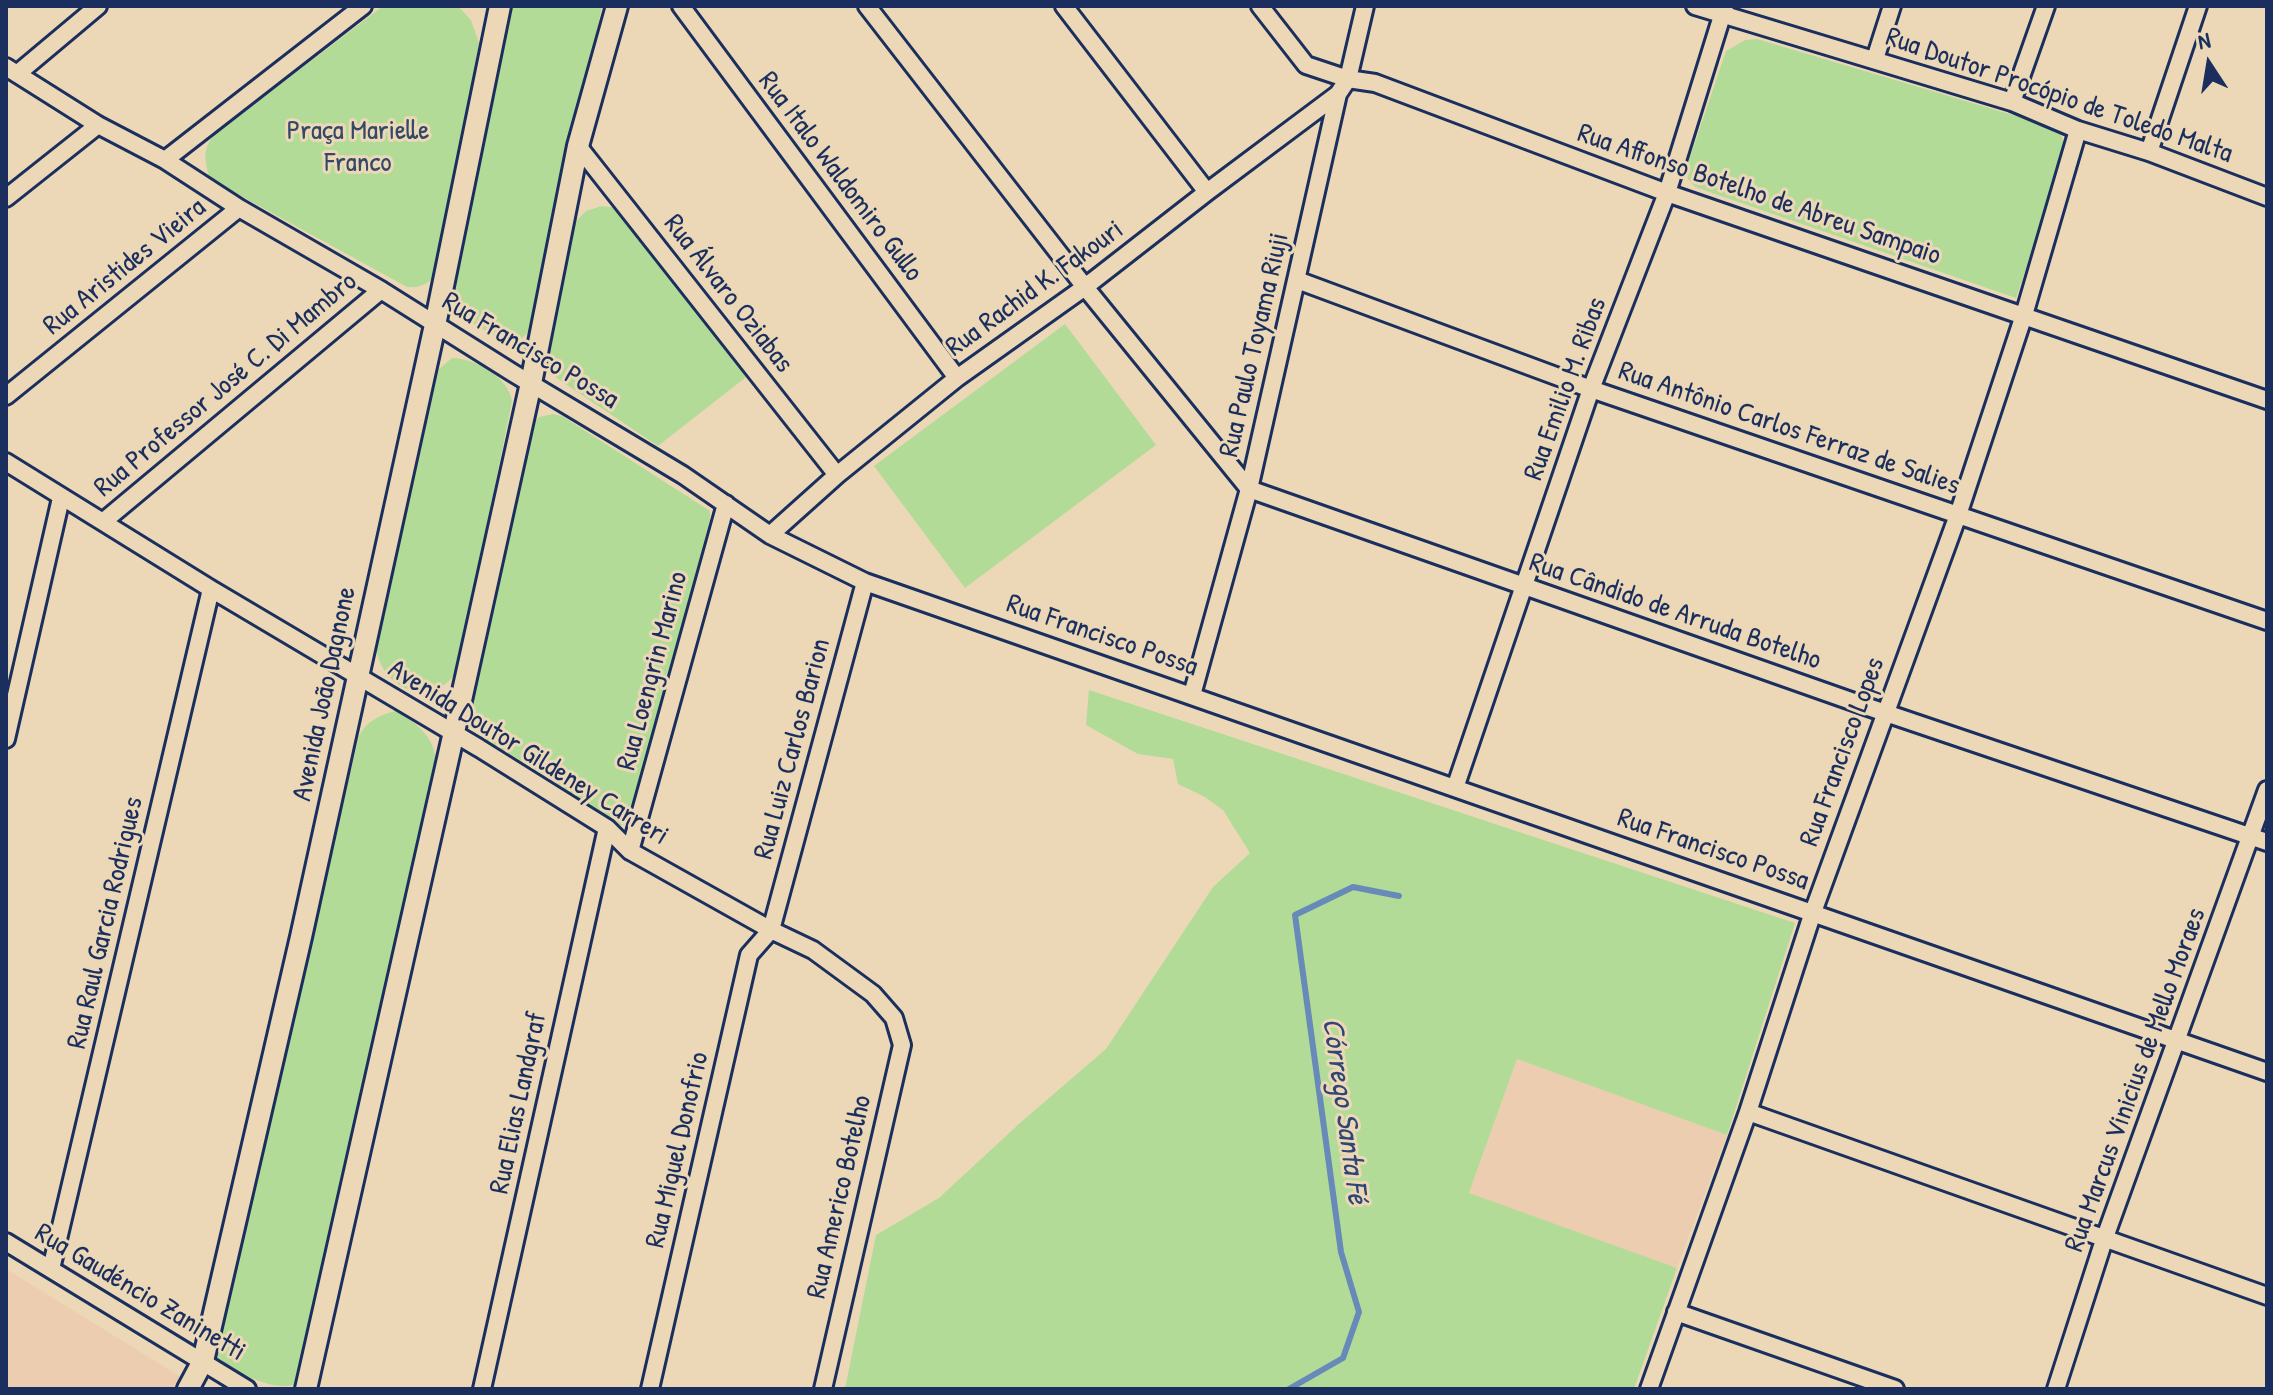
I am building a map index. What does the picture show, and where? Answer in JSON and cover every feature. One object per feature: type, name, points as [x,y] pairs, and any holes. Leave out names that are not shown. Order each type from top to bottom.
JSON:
[{"type":"street","points":[[11,70],[98,6]]},
{"type":"street","points":[[165,160],[363,6]]},
{"type":"street","points":[[306,1389],[531,383],[578,146],[617,6]]},
{"type":"street","name":"Rua Italo Waldomiro Gullo","points":[[681,6],[957,378]]},
{"type":"street","points":[[867,6],[1085,287],[1249,489]]},
{"type":"street","points":[[1064,6],[1207,192]]},
{"type":"street","name":"Rua Affonso Botelho de Abreu Sampaio","points":[[1260,6],[1306,65],[1348,79],[1375,83],[1667,193],[2267,400]]},
{"type":"street","name":"Rua Paulo Toyama Riuji","points":[[1192,695],[1249,489],[1338,94],[1348,79],[1365,6]]},
{"type":"street","name":"Rua Doutor Procópio de Toledo Malta","points":[[1695,6],[1724,10],[2012,102],[2078,130],[2149,152],[2267,197]]},
{"type":"street","points":[[1875,59],[1892,6]]},
{"type":"street","points":[[2012,102],[2046,6]]},
{"type":"street","points":[[2149,152],[2198,6]]},
{"type":"street","name":"Avenida João Dagnone","points":[[188,1389],[203,1361],[358,676],[435,325],[494,10]]},
{"type":"street","name":"Rua Emilio M. Ribas","points":[[1455,788],[1591,389],[1667,193],[1724,10]]},
{"type":"street","name":"Rua Francisco Possa","points":[[11,70],[98,125],[165,160],[239,208],[381,290],[683,475],[770,535],[865,582],[2267,1072]]},
{"type":"street","name":"Rua Rachid K. Fakouri","points":[[770,535],[837,475],[957,378],[1085,287],[1338,94]]},
{"type":"street","points":[[6,198],[98,125]]},
{"type":"street","name":"Rua Francisco Lopes","points":[[1649,1389],[1748,1112],[1813,912],[1958,515],[2024,315],[2078,130]]},
{"type":"street","name":"Rua Álvaro Oziabas","points":[[578,146],[837,475]]},
{"type":"street","name":"Rua Aristides Vieira","points":[[6,396],[239,208]]},
{"type":"street","name":"Rua Antônio Carlos Ferraz de Salies","points":[[1297,280],[1591,389],[2267,621]]},
{"type":"street","name":"Rua Professor José C. Di Mambro","points":[[104,521],[381,290]]},
{"type":"street","name":"Avenida Doutor Gildeney Carreri","points":[[6,462],[211,589],[454,732],[607,828],[630,851],[813,950],[873,994],[894,1018]]},
{"type":"street","name":"Rua Cândido de Arruda Botelho","points":[[1249,489],[1525,588],[2259,839]]},
{"type":"street","points":[[6,739],[61,498]]},
{"type":"street","name":"Rua Loengrin Marino","points":[[630,851],[726,504]]},
{"type":"street","name":"Rua Luiz Carlos Barion","points":[[771,930],[865,582]]},
{"type":"street","name":"Rua Raul Garcia Rodrigues","points":[[51,1269],[211,589]]},
{"type":"street","name":"Rua Marcus Vinicius de Mello Moraes","points":[[2056,1389],[2104,1240],[2177,1040],[2259,839],[2267,790]]},
{"type":"street","name":"Rua Elias Landgraf","points":[[482,1389],[607,828]]},
{"type":"street","name":"Rua Miguel Donofrio","points":[[650,1389],[749,955],[771,930]]},
{"type":"street","name":"Rua Americo Botelho","points":[[823,1389],[902,1045],[894,1018]]},
{"type":"street","points":[[1748,1112],[2267,1296]]},
{"type":"street","name":"Rua Gaudéncio Zaninetti","points":[[6,1242],[247,1389]]},
{"type":"street","points":[[1676,1312],[1895,1389]]},
{"type":"shaded area","points":[[1517,1059],[1727,1135],[1677,1268],[1469,1194]]},
{"type":"shaded area","points":[[6,1269],[168,1369],[200,1389],[6,1389]]},
{"type":"green space","name":"Praça Marielle Franco","points":[[383,6],[458,6],[471,20],[479,43],[436,275],[416,287],[407,287],[221,185],[209,177],[206,160],[206,150],[214,135]]},
{"type":"green space","points":[[509,6],[602,6],[534,327],[521,339],[511,341],[497,337],[461,317],[452,295]]},
{"type":"green space","points":[[1757,39],[2053,127],[2062,136],[2065,154],[2016,298],[1695,187],[1688,179],[1686,169],[1726,51],[1745,40]]},
{"type":"green space","points":[[602,206],[618,208],[750,374],[658,446],[546,371],[572,225],[586,211]]},
{"type":"green space","points":[[1065,324],[1156,445],[965,588],[874,466]]},
{"type":"green space","points":[[452,358],[471,361],[490,371],[505,385],[512,401],[458,669],[447,683],[434,690],[420,692],[394,681],[384,670],[376,639],[439,369]]},
{"type":"green space","points":[[562,416],[710,511],[632,817],[618,826],[611,826],[550,778],[483,738],[471,713],[534,422],[539,417]]},
{"type":"green space","points":[[1089,690],[1795,923],[1727,1135],[1517,1059],[1469,1193],[1677,1268],[1634,1389],[845,1389],[876,1235],[939,1198],[1106,1049],[1213,887],[1250,853],[1223,810],[1178,784],[1173,759],[1138,754],[1086,725]]},
{"type":"green space","points":[[396,711],[426,734],[434,749],[436,769],[302,1382],[281,1386],[269,1384],[226,1365],[217,1359],[214,1351],[359,736],[374,719]]},
{"type":"waterway","name":"Córrego Santa Fé","points":[[1289,1389],[1343,1358],[1359,1312],[1341,1252],[1295,915],[1353,887],[1399,896]]}]
